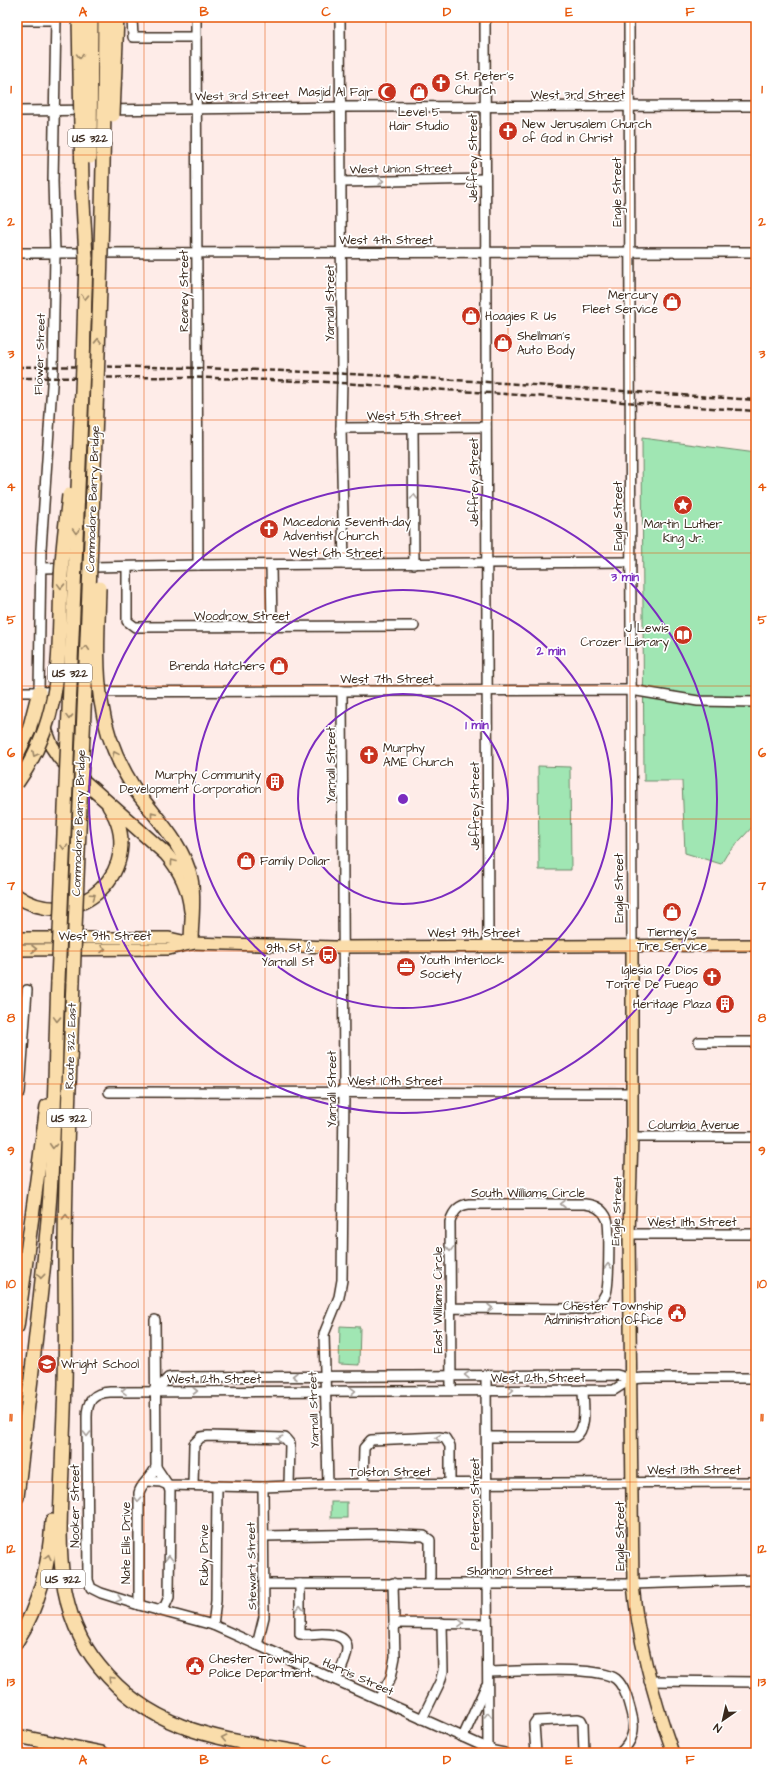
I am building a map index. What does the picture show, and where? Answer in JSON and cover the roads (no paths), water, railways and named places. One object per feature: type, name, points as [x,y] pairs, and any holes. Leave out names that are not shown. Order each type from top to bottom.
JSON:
[{"type":"highway","points":[[79,17],[82,184],[86,258]]},
{"type":"highway","name":"Commodore Barry Bridge","points":[[55,1065],[83,366],[90,133],[91,17]]},
{"type":"highway","name":"Commodore Barry Bridge","points":[[73,980],[85,667],[90,595],[103,206],[105,17]]},
{"type":"highway","points":[[103,206],[113,136],[117,17]]},
{"type":"highway","points":[[17,783],[42,740],[56,691],[63,557],[83,366]]},
{"type":"highway","points":[[96,380],[99,578],[98,683],[102,712],[109,739],[120,765],[134,788],[183,856],[191,879],[191,943]]},
{"type":"highway","points":[[39,692],[44,729],[54,751],[64,764],[173,861],[185,884],[191,911]]},
{"type":"highway","points":[[17,755],[29,730],[39,692]]},
{"type":"highway","points":[[17,896],[38,906],[64,908],[84,901],[102,889],[116,868],[120,842],[115,817],[104,798]]},
{"type":"highway","name":"Route 322 East","points":[[65,1256],[73,980]]},
{"type":"highway","points":[[17,1328],[50,1090],[55,1065]]},
{"type":"highway","name":"US 322","points":[[17,1497],[49,1209],[56,1103],[55,1065]]},
{"type":"highway","points":[[17,1641],[34,1608],[51,1541],[62,1278],[65,1256]]},
{"type":"highway","name":"US 322","points":[[65,1256],[65,1385],[60,1511],[61,1556],[65,1593],[79,1634],[99,1666],[112,1682],[137,1703],[169,1722],[194,1732],[303,1753]]},
{"type":"highway","points":[[17,1736],[102,1753]]},
{"type":"main road","name":"West 9th Street","points":[[17,938],[169,938],[191,943],[344,947],[756,945]]},
{"type":"main road","name":"West 9th Street","points":[[17,950],[169,949],[191,943]]},
{"type":"main road","name":"Engle Street","points":[[632,946],[632,1137],[628,1234],[633,1482],[633,1584],[640,1640],[649,1681],[673,1753]]},
{"type":"street","name":"Reaney Street","points":[[196,17],[197,109],[195,253],[198,565]]},
{"type":"street","name":"Yarnall Street","points":[[340,17],[342,182],[341,428],[344,564]]},
{"type":"street","name":"Jeffrey Street","points":[[485,17],[488,946]]},
{"type":"street","name":"Engle Street","points":[[629,17],[632,946]]},
{"type":"street","points":[[17,20],[56,19]]},
{"type":"street","name":"Flower Street","points":[[39,692],[41,568],[53,370],[55,253],[53,181],[56,19]]},
{"type":"street","points":[[132,19],[133,37],[196,36]]},
{"type":"street","name":"West 3rd Street","points":[[17,111],[55,112],[85,109],[340,107],[756,106]]},
{"type":"street","name":"West Union Street","points":[[342,182],[485,179]]},
{"type":"street","name":"West 4th Street","points":[[17,253],[756,252]]},
{"type":"street","name":"West 5th Street","points":[[341,428],[486,427]]},
{"type":"street","points":[[413,428],[414,564]]},
{"type":"street","name":"West 6th Street","points":[[41,568],[198,565],[631,562]]},
{"type":"street","points":[[271,565],[272,628]]},
{"type":"street","name":"Woodrow Street","points":[[127,567],[127,621],[135,627],[272,628],[414,626]]},
{"type":"street","name":"West 7th Street","points":[[17,692],[631,690],[698,701],[756,702]]},
{"type":"street","name":"Yarnall Street","points":[[328,1484],[324,1334],[339,1296],[342,1280],[344,947],[342,691]]},
{"type":"street","points":[[18,1092],[27,990]]},
{"type":"street","points":[[699,1042],[756,1042]]},
{"type":"street","name":"West 10th Street","points":[[110,1092],[632,1093]]},
{"type":"street","name":"Columbia Avenue","points":[[632,1137],[756,1137]]},
{"type":"street","name":"South Williams Circle","points":[[451,1308],[594,1307],[600,1303],[607,1289],[608,1223],[601,1210],[592,1205],[469,1204],[461,1206],[455,1211]]},
{"type":"street","name":"East Williams Circle","points":[[451,1390],[450,1222],[455,1211]]},
{"type":"street","name":"West 11th Street","points":[[628,1234],[756,1234]]},
{"type":"street","points":[[155,1320],[156,1467],[168,1485],[169,1597],[174,1610],[180,1615]]},
{"type":"street","name":"Peterson Street","points":[[486,1375],[488,1483],[488,1748]]},
{"type":"street","name":"West 12th Street","points":[[156,1391],[168,1378],[173,1377],[617,1375],[631,1379],[756,1378]]},
{"type":"street","name":"West 12th Street","points":[[156,1391],[614,1390],[631,1379]]},
{"type":"street","points":[[487,1437],[575,1437],[579,1434],[582,1427],[583,1390]]},
{"type":"street","name":"Nooker Street","points":[[156,1391],[101,1392],[92,1396],[87,1408],[88,1584],[95,1591],[158,1611],[180,1615]]},
{"type":"street","points":[[193,1485],[194,1444],[201,1437],[208,1436],[285,1438],[290,1444],[289,1485]]},
{"type":"street","points":[[363,1484],[364,1448],[371,1440],[376,1438],[439,1437],[445,1438],[450,1446],[450,1484]]},
{"type":"street","name":"Nate Ellis Drive","points":[[139,1605],[138,1498],[140,1489],[147,1482],[156,1467]]},
{"type":"street","name":"Tolston Street","points":[[147,1482],[160,1482],[168,1485],[263,1487],[328,1484],[633,1482]]},
{"type":"street","name":"West 13th Street","points":[[633,1482],[756,1482]]},
{"type":"street","name":"Ruby Drive","points":[[213,1625],[216,1601],[217,1486]]},
{"type":"street","name":"Stewart Street","points":[[257,1645],[264,1617],[263,1487]]},
{"type":"street","points":[[264,1536],[381,1534],[424,1536],[430,1540],[430,1583]]},
{"type":"street","name":"Shannon Street","points":[[264,1584],[633,1584],[756,1580]]},
{"type":"street","points":[[379,1699],[391,1677],[394,1665],[393,1583]]},
{"type":"street","points":[[300,1584],[300,1632],[303,1635],[336,1635],[346,1643],[348,1654],[336,1680]]},
{"type":"street","points":[[158,1611],[165,1606],[169,1597]]},
{"type":"street","name":"Harris Street","points":[[180,1615],[213,1625],[422,1719],[488,1748],[504,1753]]},
{"type":"street","points":[[394,1622],[488,1624]]},
{"type":"street","points":[[422,1719],[440,1682],[443,1672],[442,1623]]},
{"type":"street","points":[[488,1677],[593,1672],[616,1679],[625,1694],[632,1717],[634,1731],[629,1744],[620,1753]]},
{"type":"street","name":"Peterson Street","points":[[463,1737],[488,1677]]},
{"type":"street","points":[[649,1681],[756,1682]]},
{"type":"street","points":[[536,1753],[534,1724],[536,1721],[581,1720],[583,1724],[584,1753]]},
{"type":"railway","points":[[17,367],[202,368],[295,371],[479,381],[756,400]]},
{"type":"railway","points":[[17,378],[184,377],[327,382],[756,411]]},
{"type":"place","name":"St. Peter's Church","points":[[441,83]]},
{"type":"place","name":"Masjid Al Fajr","points":[[387,92]]},
{"type":"place","name":"Level 5 Hair Studio","points":[[419,92]]},
{"type":"place","name":"New Jerusalem Church of God in Christ","points":[[508,131]]},
{"type":"place","name":"Mercury Fleet Service","points":[[672,302]]},
{"type":"place","name":"Hoagies R Us","points":[[471,316]]},
{"type":"place","name":"Shellman's Auto Body","points":[[503,343]]},
{"type":"place","name":"Martin Luther King Jr.","points":[[683,505]]},
{"type":"place","name":"Macedonia Seventh-day Adventist Church","points":[[269,529]]},
{"type":"place","name":"J Lewis Crozer Library","points":[[683,635]]},
{"type":"place","name":"Brenda Hatchers","points":[[279,666]]},
{"type":"place","name":"Murphy AME Church","points":[[369,755]]},
{"type":"place","name":"Murphy Community Development Corporation","points":[[275,782]]},
{"type":"place","name":"Family Dollar","points":[[246,861]]},
{"type":"place","name":"Tierney's Tire Service","points":[[672,912]]},
{"type":"place","name":"9th St & Yarnall St","points":[[328,955]]},
{"type":"place","name":"Youth Interlock Society","points":[[406,967]]},
{"type":"place","name":"Iglesia De Dios Torre De Fuego","points":[[712,977]]},
{"type":"place","name":"Heritage Plaza","points":[[725,1004]]},
{"type":"place","name":"Chester Township Administration Office","points":[[677,1313]]},
{"type":"place","name":"Wright School","points":[[47,1364]]},
{"type":"place","name":"Chester Township Police Department","points":[[195,1666]]}]
